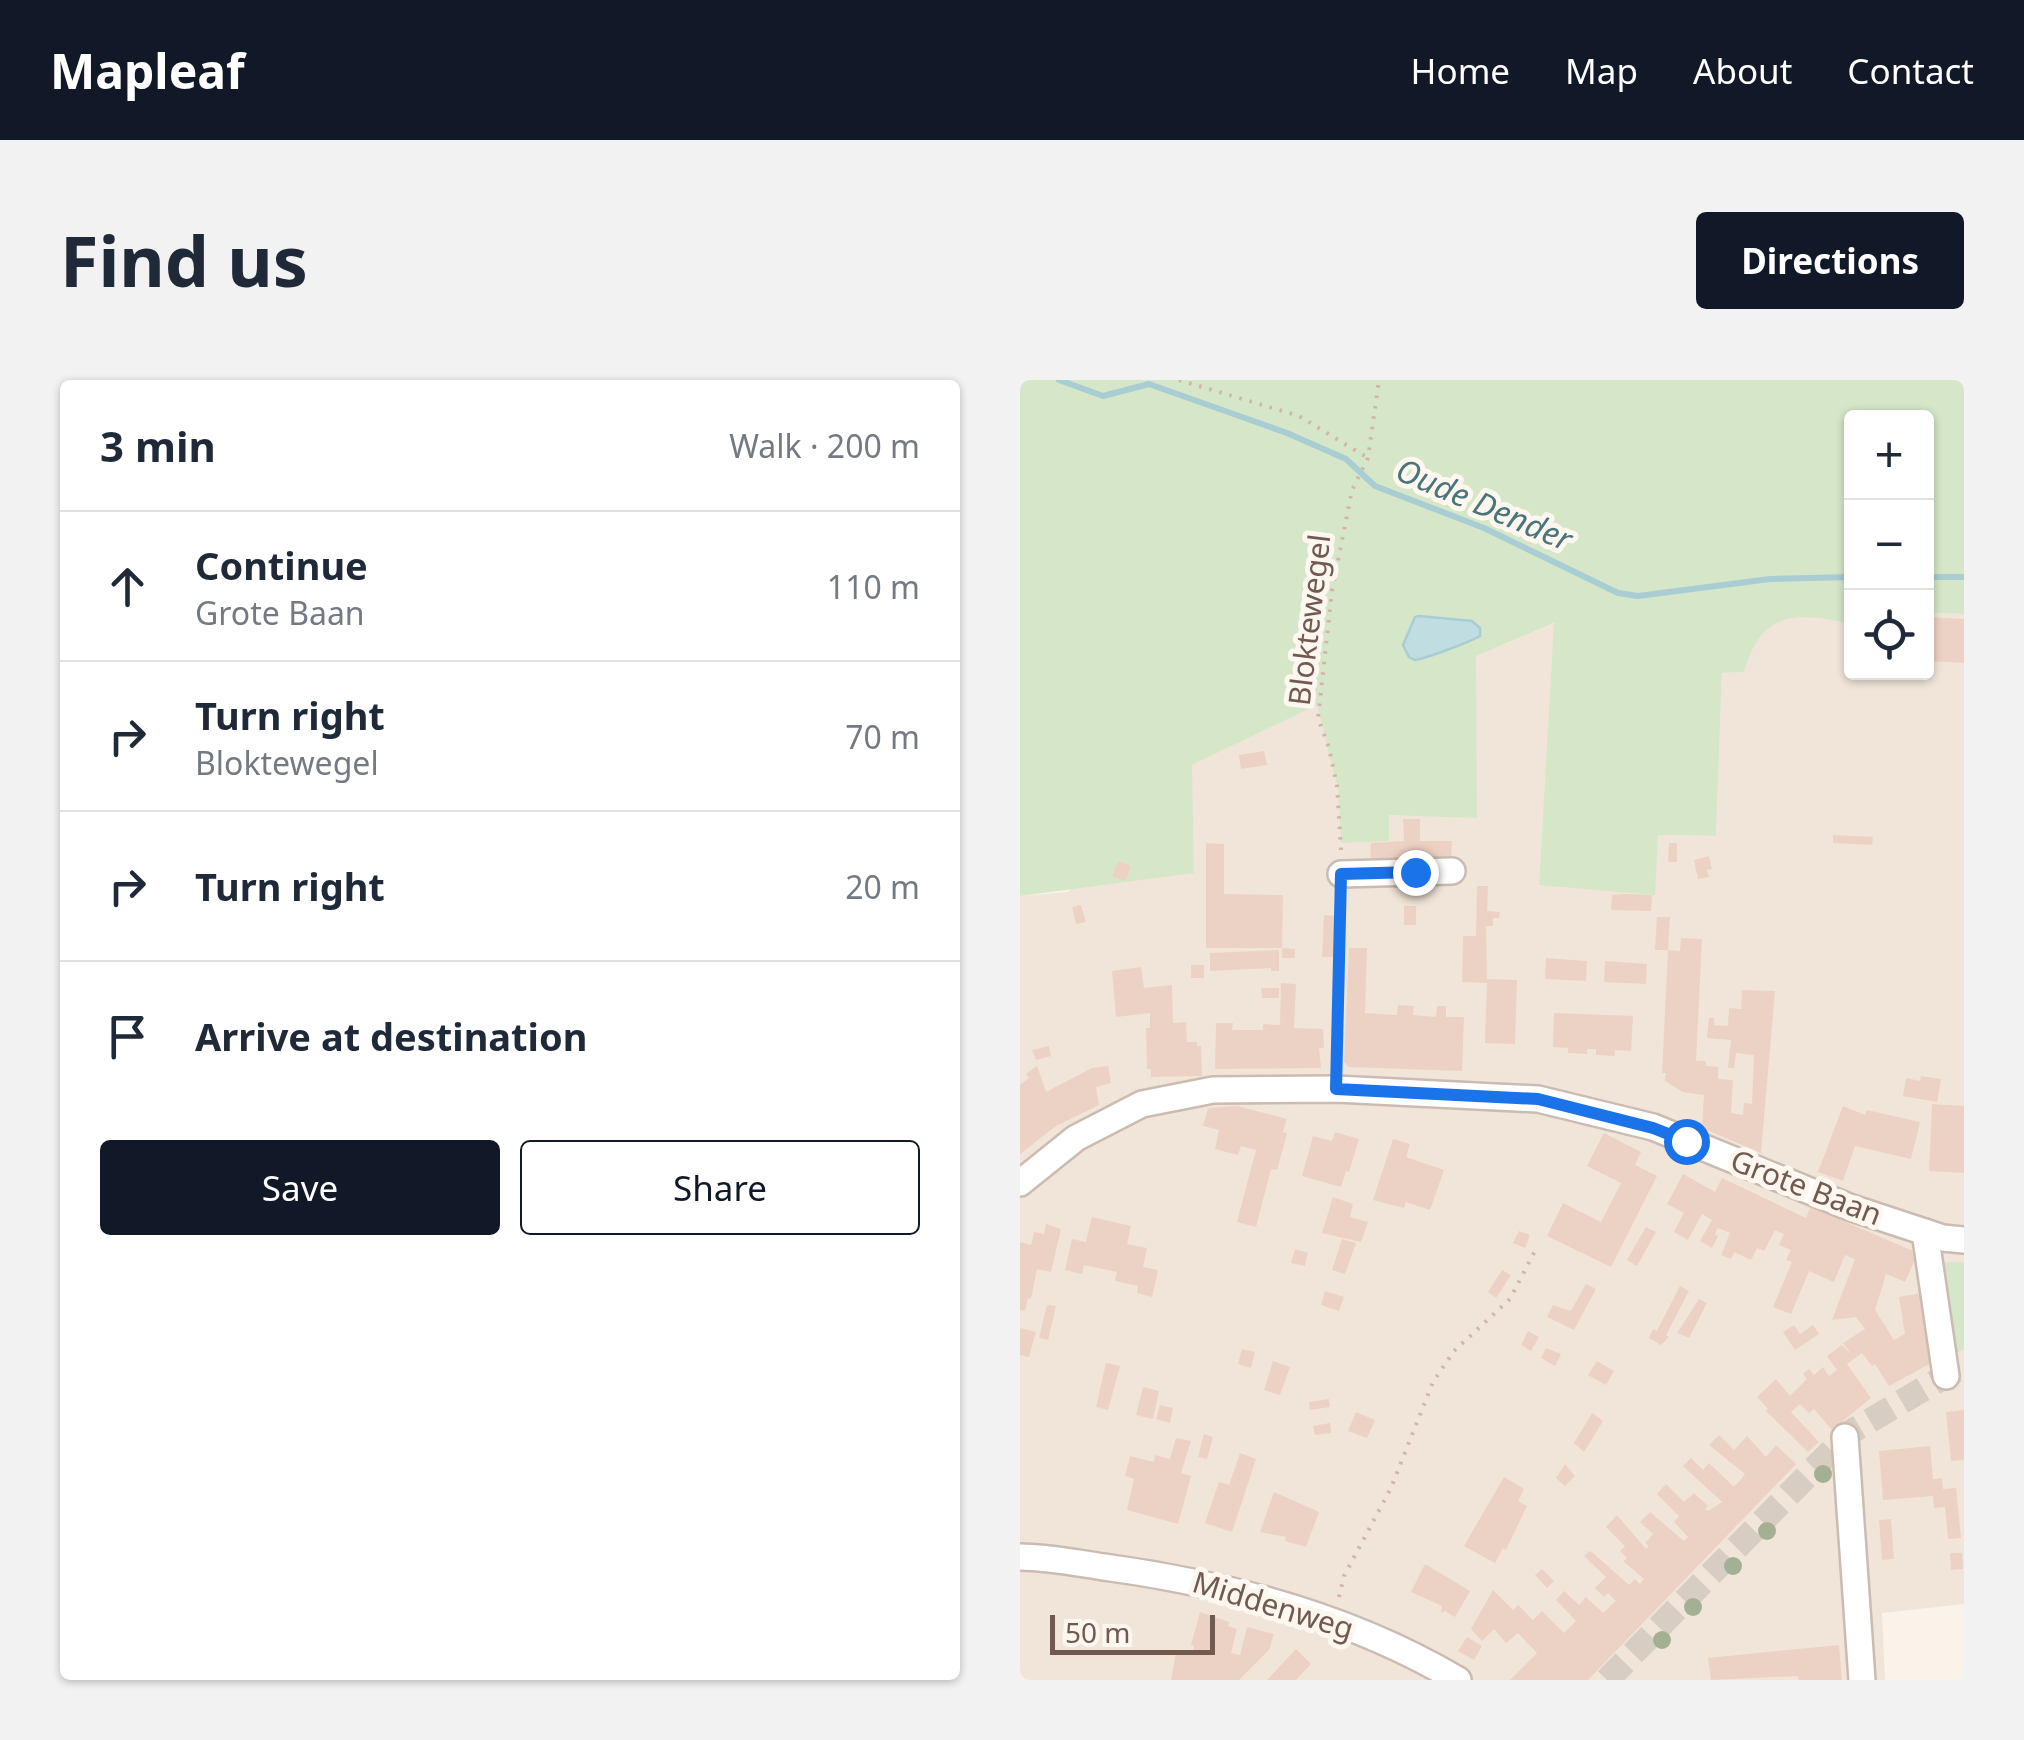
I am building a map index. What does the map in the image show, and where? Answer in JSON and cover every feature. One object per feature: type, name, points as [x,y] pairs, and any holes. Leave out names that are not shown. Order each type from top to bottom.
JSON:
[{"type":"street","points":[[1341,874],[1452,872]]},
{"type":"street","name":"Grote Baan","points":[[1020,1183],[1076,1138],[1142,1104],[1213,1090],[1336,1089],[1538,1099],[1637,1123],[1849,1207],[1925,1232],[1964,1240]]},
{"type":"street","points":[[1925,1232],[1946,1376]]},
{"type":"street","points":[[1845,1438],[1862,1680]]},
{"type":"street","name":"Middenweg","points":[[1020,1556],[1188,1579],[1282,1604],[1384,1642],[1458,1680]]},
{"type":"path","points":[[1179,380],[1298,416],[1368,458]]},
{"type":"path","name":"Bloktewegel","points":[[1336,1089],[1341,874],[1337,786],[1318,718],[1332,591],[1352,490],[1368,458],[1379,380]]},
{"type":"path","points":[[1332,1621],[1344,1576],[1391,1488],[1433,1382],[1454,1351],[1510,1298],[1536,1249]]},
{"type":"shaded area","points":[[1934,613],[1964,614],[1964,1604],[1882,1613],[1885,1680],[1020,1680],[1020,896],[1068,892],[1192,765],[1318,704],[1338,789],[1342,842],[1388,815],[1475,656],[1555,623],[1539,885],[1658,835],[1716,836],[1722,673],[1744,672],[1752,645],[1775,621],[1812,615],[1844,622],[1844,680],[1934,680]]},
{"type":"green space","points":[[1020,380],[1964,380],[1964,614],[1934,613],[1934,410],[1844,410],[1844,623],[1814,618],[1784,620],[1761,637],[1744,672],[1722,673],[1716,836],[1658,835],[1655,895],[1539,885],[1554,623],[1476,656],[1477,818],[1389,815],[1389,841],[1341,843],[1338,789],[1317,705],[1192,765],[1194,873],[1020,896]]},
{"type":"green space","points":[[1942,1262],[1964,1262],[1964,1349],[1955,1354]]},
{"type":"water","points":[[1415,617],[1472,621],[1480,628],[1480,636],[1415,660],[1403,645]]},
{"type":"building","points":[[1934,617],[1964,619],[1964,663],[1934,661]]},
{"type":"building","points":[[1264,751],[1267,765],[1241,769],[1239,755]]},
{"type":"building","points":[[1403,819],[1420,819],[1420,841],[1452,841],[1451,863],[1370,864],[1371,843],[1404,841]]},
{"type":"building","points":[[1833,835],[1873,837],[1872,845],[1833,843]]},
{"type":"building","points":[[1206,843],[1224,844],[1224,894],[1283,895],[1282,948],[1206,948]]},
{"type":"building","points":[[1669,843],[1677,843],[1677,862],[1668,862]]},
{"type":"building","points":[[1709,856],[1709,877],[1698,879],[1694,860]]},
{"type":"building","points":[[1118,861],[1131,866],[1125,881],[1112,876]]},
{"type":"building","points":[[1477,886],[1488,886],[1487,911],[1500,912],[1499,918],[1493,918],[1493,926],[1486,926],[1487,979],[1517,980],[1515,1044],[1485,1043],[1487,983],[1462,982],[1463,936],[1476,936]]},
{"type":"building","points":[[1612,895],[1652,895],[1651,911],[1611,910]]},
{"type":"building","points":[[1081,905],[1086,922],[1076,924],[1072,907]]},
{"type":"building","points":[[1404,906],[1416,906],[1416,925],[1404,925]]},
{"type":"building","points":[[1324,915],[1335,916],[1334,957],[1322,957]]},
{"type":"building","points":[[1657,917],[1670,917],[1668,950],[1655,950]]},
{"type":"building","points":[[1681,938],[1702,939],[1696,1061],[1718,1067],[1718,1079],[1733,1080],[1731,1113],[1743,1115],[1744,1103],[1752,1104],[1754,1055],[1736,1053],[1734,1068],[1728,1068],[1731,1040],[1707,1038],[1709,1018],[1714,1018],[1714,1025],[1728,1026],[1729,1008],[1741,1009],[1742,990],[1775,991],[1761,1153],[1702,1128],[1704,1095],[1683,1092],[1665,1081],[1666,1073],[1662,1073],[1668,950],[1680,951]]},
{"type":"building","points":[[1282,948],[1295,949],[1295,958],[1282,958]]},
{"type":"building","points":[[1349,948],[1367,948],[1365,1013],[1397,1015],[1398,1005],[1414,1006],[1413,1015],[1436,1017],[1437,1006],[1446,1006],[1446,1017],[1464,1017],[1462,1071],[1349,1067],[1344,1062]]},
{"type":"building","points":[[1279,950],[1279,971],[1210,971],[1210,953]]},
{"type":"building","points":[[1546,958],[1587,961],[1586,981],[1545,979]]},
{"type":"building","points":[[1605,961],[1647,964],[1646,984],[1604,982]]},
{"type":"building","points":[[1191,965],[1204,965],[1204,978],[1191,978]]},
{"type":"building","points":[[1141,967],[1144,988],[1172,985],[1173,1023],[1186,1022],[1187,1042],[1201,1046],[1202,1076],[1151,1077],[1151,1069],[1147,1069],[1146,1028],[1150,1028],[1150,1013],[1116,1017],[1112,971]]},
{"type":"building","points":[[1281,983],[1296,984],[1294,1028],[1323,1029],[1324,1048],[1319,1048],[1321,1068],[1215,1069],[1216,1023],[1233,1023],[1232,1030],[1263,1030],[1263,1024],[1280,1025]]},
{"type":"building","points":[[1261,988],[1279,988],[1279,998],[1262,998]]},
{"type":"building","points":[[1554,1013],[1633,1016],[1631,1051],[1615,1050],[1615,1056],[1596,1055],[1596,1049],[1587,1049],[1587,1054],[1553,1047]]},
{"type":"building","points":[[1049,1046],[1051,1056],[1036,1060],[1032,1050]]},
{"type":"building","points":[[1037,1066],[1046,1092],[1092,1068],[1108,1066],[1111,1083],[1096,1087],[1099,1105],[1056,1126],[1020,1154],[1020,1085]]},
{"type":"building","points":[[1921,1076],[1941,1079],[1937,1102],[1903,1096],[1906,1078],[1920,1081]]},
{"type":"building","points":[[1932,1104],[1964,1106],[1964,1173],[1929,1171]]},
{"type":"building","points":[[1237,1106],[1287,1119],[1277,1170],[1271,1169],[1256,1227],[1237,1222],[1256,1150],[1241,1146],[1238,1155],[1215,1149],[1219,1130],[1203,1126],[1208,1108]]},
{"type":"building","points":[[1843,1106],[1865,1115],[1867,1110],[1920,1122],[1911,1159],[1855,1146],[1843,1181],[1818,1172]]},
{"type":"building","points":[[1335,1132],[1359,1139],[1341,1187],[1302,1176],[1313,1136],[1332,1141]]},
{"type":"building","points":[[1604,1133],[1641,1152],[1635,1165],[1657,1176],[1611,1267],[1547,1236],[1563,1203],[1601,1222],[1621,1183],[1587,1166]]},
{"type":"building","points":[[1393,1139],[1410,1144],[1406,1157],[1444,1170],[1430,1210],[1406,1202],[1404,1208],[1373,1200]]},
{"type":"building","points":[[1683,1174],[1715,1192],[1722,1178],[1806,1218],[1810,1207],[1918,1253],[1905,1282],[1886,1274],[1875,1310],[1894,1340],[1905,1334],[1899,1297],[1922,1293],[1933,1362],[1889,1386],[1875,1364],[1872,1366],[1862,1353],[1847,1364],[1871,1398],[1832,1430],[1814,1409],[1809,1413],[1800,1404],[1791,1412],[1819,1442],[1808,1452],[1757,1397],[1776,1379],[1790,1396],[1807,1379],[1803,1374],[1809,1369],[1814,1375],[1823,1367],[1829,1376],[1837,1370],[1827,1356],[1842,1345],[1851,1354],[1843,1343],[1865,1329],[1856,1317],[1832,1320],[1855,1259],[1845,1255],[1834,1282],[1809,1271],[1791,1314],[1773,1307],[1792,1262],[1786,1260],[1791,1250],[1779,1245],[1784,1234],[1775,1230],[1764,1251],[1757,1248],[1751,1260],[1734,1252],[1731,1259],[1721,1255],[1730,1233],[1718,1228],[1712,1248],[1700,1241],[1712,1220],[1702,1214],[1688,1240],[1674,1232],[1684,1213],[1667,1204]]},
{"type":"building","points":[[1333,1197],[1353,1204],[1350,1217],[1368,1222],[1361,1242],[1322,1233]]},
{"type":"building","points":[[1092,1217],[1131,1226],[1127,1244],[1147,1248],[1143,1267],[1158,1270],[1152,1297],[1137,1293],[1138,1286],[1115,1281],[1117,1272],[1084,1265],[1082,1274],[1065,1270],[1072,1239],[1086,1242]]},
{"type":"building","points":[[1046,1224],[1061,1229],[1051,1272],[1037,1269],[1031,1299],[1028,1298],[1025,1311],[1020,1310],[1020,1242],[1031,1245],[1034,1232],[1044,1234]]},
{"type":"building","points":[[1646,1227],[1656,1232],[1637,1266],[1627,1260]]},
{"type":"building","points":[[1519,1231],[1530,1235],[1525,1248],[1513,1243]]},
{"type":"building","points":[[1342,1239],[1356,1243],[1345,1274],[1332,1270]]},
{"type":"building","points":[[1295,1249],[1308,1253],[1305,1266],[1291,1263]]},
{"type":"building","points":[[1502,1270],[1511,1275],[1496,1298],[1488,1292]]},
{"type":"building","points":[[1586,1284],[1596,1289],[1574,1330],[1547,1317],[1553,1305],[1571,1311]]},
{"type":"building","points":[[1680,1286],[1689,1291],[1666,1335],[1669,1337],[1661,1345],[1649,1338],[1653,1329],[1657,1331]]},
{"type":"building","points":[[1325,1291],[1344,1297],[1339,1311],[1321,1305]]},
{"type":"building","points":[[1699,1299],[1707,1303],[1689,1338],[1677,1333]]},
{"type":"building","points":[[1047,1305],[1056,1306],[1048,1340],[1039,1338]]},
{"type":"building","points":[[1794,1325],[1800,1334],[1813,1325],[1819,1334],[1795,1350],[1783,1332]]},
{"type":"building","points":[[1020,1328],[1036,1332],[1029,1357],[1020,1355]]},
{"type":"building","points":[[1528,1331],[1539,1337],[1531,1351],[1521,1345]]},
{"type":"building","points":[[1546,1348],[1561,1354],[1555,1366],[1541,1358]]},
{"type":"building","points":[[1242,1349],[1255,1352],[1251,1368],[1238,1364]]},
{"type":"building","points":[[1273,1361],[1290,1367],[1280,1395],[1264,1390]]},
{"type":"building","points":[[1597,1361],[1614,1371],[1606,1385],[1588,1375]]},
{"type":"building","points":[[1106,1363],[1120,1366],[1108,1410],[1096,1407]]},
{"type":"building","points":[[1143,1387],[1159,1391],[1153,1419],[1136,1415]]},
{"type":"building","points":[[1329,1399],[1330,1407],[1310,1410],[1309,1402]]},
{"type":"building","points":[[1160,1405],[1173,1408],[1170,1423],[1156,1419]]},
{"type":"building","points":[[1964,1410],[1964,1460],[1951,1461],[1946,1412]]},
{"type":"building","points":[[1356,1412],[1375,1420],[1367,1438],[1348,1431]]},
{"type":"building","points":[[1592,1413],[1603,1421],[1584,1452],[1574,1443]]},
{"type":"building","points":[[1330,1423],[1331,1433],[1315,1435],[1313,1426]]},
{"type":"building","points":[[1204,1434],[1213,1437],[1207,1459],[1198,1457]]},
{"type":"building","points":[[1719,1435],[1734,1450],[1747,1436],[1766,1457],[1776,1445],[1796,1464],[1588,1680],[1510,1680],[1537,1653],[1518,1633],[1506,1643],[1494,1629],[1482,1641],[1471,1629],[1493,1590],[1513,1610],[1518,1605],[1533,1620],[1542,1611],[1564,1633],[1576,1621],[1556,1600],[1564,1591],[1579,1605],[1586,1597],[1603,1613],[1616,1601],[1595,1588],[1606,1577],[1584,1556],[1589,1551],[1593,1553],[1629,1585],[1635,1579],[1640,1584],[1644,1579],[1623,1561],[1627,1558],[1620,1551],[1625,1546],[1606,1527],[1617,1515],[1646,1549],[1649,1546],[1645,1543],[1653,1534],[1640,1522],[1650,1512],[1684,1541],[1688,1537],[1674,1522],[1679,1516],[1657,1494],[1666,1484],[1684,1502],[1694,1493],[1708,1506],[1708,1511],[1722,1502],[1683,1466],[1691,1458],[1703,1470],[1709,1463],[1733,1486],[1738,1483],[1745,1474],[1709,1445]]},
{"type":"building","points":[[1176,1438],[1191,1441],[1181,1473],[1191,1476],[1178,1524],[1127,1510],[1134,1479],[1125,1476],[1130,1456],[1154,1462],[1155,1455],[1170,1459]]},
{"type":"building","points":[[1930,1446],[1933,1479],[1942,1478],[1943,1489],[1956,1488],[1961,1538],[1948,1539],[1945,1507],[1934,1508],[1933,1496],[1883,1500],[1879,1451]]},
{"type":"building","points":[[1240,1453],[1256,1459],[1232,1532],[1205,1523],[1219,1482],[1229,1485]]},
{"type":"building","points":[[1565,1464],[1575,1476],[1565,1486],[1556,1478]]},
{"type":"building","points":[[1504,1477],[1524,1489],[1518,1501],[1527,1506],[1506,1550],[1503,1548],[1495,1563],[1464,1546]]},
{"type":"building","points":[[1274,1492],[1319,1512],[1306,1547],[1285,1541],[1286,1537],[1260,1532]]},
{"type":"building","points":[[1891,1519],[1894,1559],[1882,1560],[1879,1520]]},
{"type":"building","points":[[1950,1553],[1962,1553],[1963,1569],[1951,1570]]},
{"type":"building","points":[[1425,1564],[1470,1591],[1455,1617],[1445,1611],[1441,1613],[1442,1606],[1411,1592]]},
{"type":"building","points":[[1542,1569],[1554,1581],[1547,1588],[1535,1575]]},
{"type":"building","points":[[1200,1612],[1229,1622],[1228,1626],[1237,1629],[1231,1653],[1240,1655],[1247,1627],[1274,1634],[1269,1650],[1239,1680],[1171,1680],[1176,1652],[1193,1655],[1191,1645]]},
{"type":"building","points":[[1467,1637],[1482,1646],[1474,1660],[1458,1651]]},
{"type":"building","points":[[1839,1645],[1842,1680],[1799,1680],[1798,1676],[1711,1680],[1708,1658]]},
{"type":"building","points":[[1296,1649],[1311,1664],[1296,1680],[1267,1680]]},
{"type":"waterway","name":"Oude Dender","points":[[1059,380],[1103,396],[1149,384],[1287,433],[1346,459],[1375,486],[1484,528],[1618,593],[1638,596],[1770,579],[1844,577]]},
{"type":"waterway","name":"Oude Dender","points":[[1934,577],[1964,577]]},
{"type":"tunnel","points":[[1607,1680],[1849,1433],[1964,1365]]},
{"type":"route","points":[[1415,872],[1341,874],[1336,1089],[1538,1099],[1653,1128],[1686,1141]]}]
